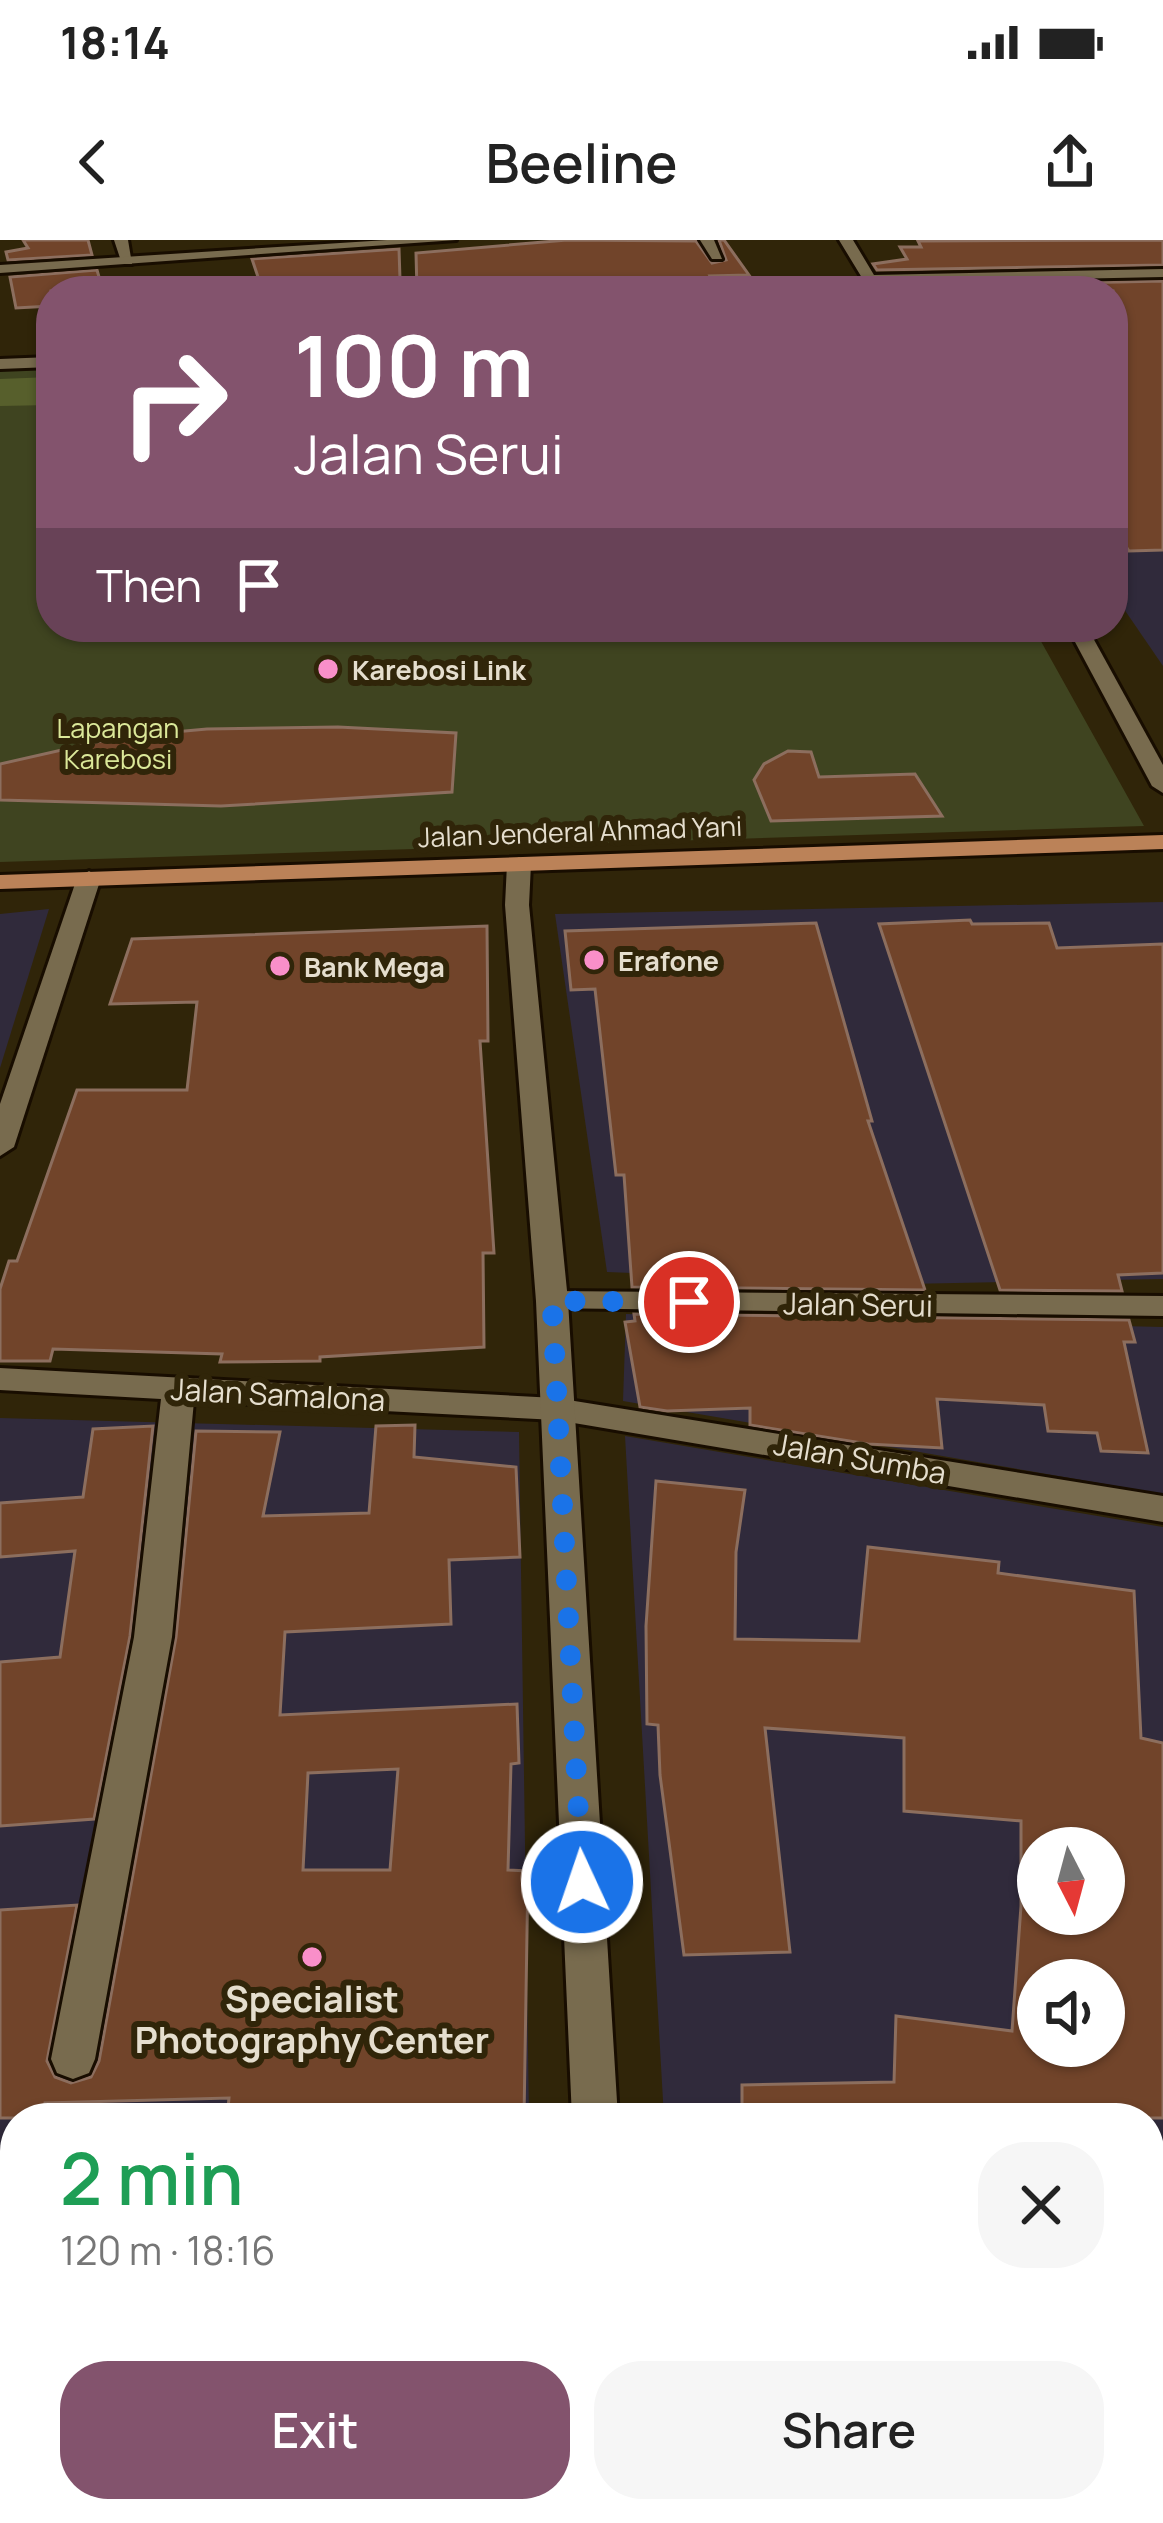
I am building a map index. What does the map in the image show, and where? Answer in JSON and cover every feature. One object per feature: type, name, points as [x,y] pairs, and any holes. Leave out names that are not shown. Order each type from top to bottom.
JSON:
[{"type":"highway","name":"Jalan Jenderal Ahmad Yani","points":[[0,882],[1163,842]]},
{"type":"street","points":[[121,240],[127,261]]},
{"type":"street","points":[[0,268],[449,240]]},
{"type":"street","points":[[707,240],[718,256]]},
{"type":"street","points":[[846,240],[868,276]]},
{"type":"street","points":[[1091,276],[1163,273]]},
{"type":"street","points":[[0,364],[36,363]]},
{"type":"street","points":[[1086,642],[1163,785]]},
{"type":"street","points":[[519,863],[517,905],[552,1301],[594,2103]]},
{"type":"street","points":[[0,1147],[89,878]]},
{"type":"street","name":"Jalan Serui","points":[[552,1301],[1163,1306]]},
{"type":"street","name":"Jalan Samalona","points":[[0,1379],[556,1409]]},
{"type":"street","points":[[73,2059],[153,1637],[158,1546],[179,1389]]},
{"type":"street","name":"Jalan Sumba","points":[[556,1409],[1163,1510]]},
{"type":"shaded area","points":[[1163,497],[1163,666],[1128,615],[1128,498]]},
{"type":"shaded area","points":[[1163,902],[1163,1279],[906,1284],[607,1272],[555,914]]},
{"type":"shaded area","points":[[49,909],[0,1068],[0,914]]},
{"type":"shaded area","points":[[626,1314],[1163,1327],[1163,1494],[623,1401]]},
{"type":"shaded area","points":[[0,1418],[519,1432],[529,2103],[0,2103]]},
{"type":"shaded area","points":[[625,1436],[1163,1527],[1163,2103],[663,2103]]},
{"type":"green space","name":"Lapangan Karebosi","points":[[36,370],[36,642],[1041,642],[1144,826],[0,862],[0,371]]},
{"type":"green space","points":[[36,378],[36,405],[0,406],[0,379]]},
{"type":"building","points":[[23,240],[88,240],[92,255],[8,260],[6,252],[28,248]]},
{"type":"building","points":[[567,240],[696,241],[712,263],[726,260],[719,240],[724,240],[749,275],[417,276],[416,253]]},
{"type":"building","points":[[1163,240],[1163,265],[877,270],[873,264],[907,259],[900,247],[921,247],[918,241]]},
{"type":"building","points":[[399,249],[400,276],[258,276],[252,259]]},
{"type":"building","points":[[97,270],[99,276],[36,276],[36,307],[16,308],[10,277]]},
{"type":"building","points":[[1163,281],[1163,550],[1128,550],[1128,282]]},
{"type":"building","points":[[338,727],[456,733],[452,792],[221,806],[0,800],[0,764],[119,737],[207,729]]},
{"type":"building","points":[[788,751],[811,752],[819,777],[915,774],[942,816],[771,821],[754,780],[764,764]]},
{"type":"building","points":[[970,920],[972,924],[1049,923],[1057,948],[1163,944],[1163,1273],[1118,1275],[1122,1291],[1000,1290],[879,924]]},
{"type":"building","points":[[816,923],[872,1121],[868,1121],[925,1290],[632,1287],[624,1175],[616,1175],[595,989],[571,990],[565,931]]},
{"type":"building","points":[[487,926],[488,1041],[480,1041],[494,1253],[483,1253],[484,1347],[320,1357],[320,1361],[220,1362],[222,1354],[53,1349],[50,1361],[0,1361],[0,1289],[9,1261],[17,1261],[77,1090],[187,1090],[197,1002],[110,1004],[132,939]]},
{"type":"building","points":[[634,1314],[1129,1320],[1135,1342],[1124,1342],[1148,1453],[1101,1451],[1097,1433],[1048,1431],[1044,1405],[937,1399],[942,1448],[868,1444],[750,1425],[750,1408],[667,1411],[640,1407],[625,1322],[635,1321]]},
{"type":"building","points":[[415,1425],[414,1457],[516,1467],[520,1557],[449,1560],[451,1624],[285,1632],[280,1715],[517,1704],[519,1763],[511,1764],[508,1870],[528,1871],[524,2103],[228,2103],[229,2098],[0,2103],[0,1910],[77,1905],[47,2061],[55,2077],[71,2083],[91,2077],[99,2061],[176,1637],[196,1431],[280,1432],[263,1516],[369,1513],[376,1426]],"holes":[[[398,1769],[390,1870],[303,1870],[308,1773]]]},
{"type":"building","points":[[153,1426],[130,1636],[94,1819],[0,1826],[0,1662],[60,1657],[75,1551],[0,1557],[0,1503],[83,1497],[93,1429]]},
{"type":"building","points":[[656,1481],[745,1490],[736,1552],[735,1639],[859,1641],[868,1547],[999,1562],[998,1573],[1134,1591],[1141,1738],[1163,1743],[1163,2103],[742,2103],[742,2085],[894,2082],[896,2016],[1012,2031],[1017,1962],[1017,2067],[1125,2067],[1125,1959],[1017,1959],[1019,1935],[1125,1935],[1125,1827],[1021,1827],[1021,1821],[904,1811],[904,1738],[765,1728],[790,1952],[684,1955],[660,1775],[658,1725],[647,1724],[646,1626]]},
{"type":"place","name":"Karebosi Link","points":[[328,669]]},
{"type":"place","name":"Erafone","points":[[594,960]]},
{"type":"place","name":"Bank Mega","points":[[280,966]]},
{"type":"place","name":"Specialist Photography Center","points":[[312,1957]]},
{"type":"route","points":[[582,1882],[552,1301],[689,1302]]}]
